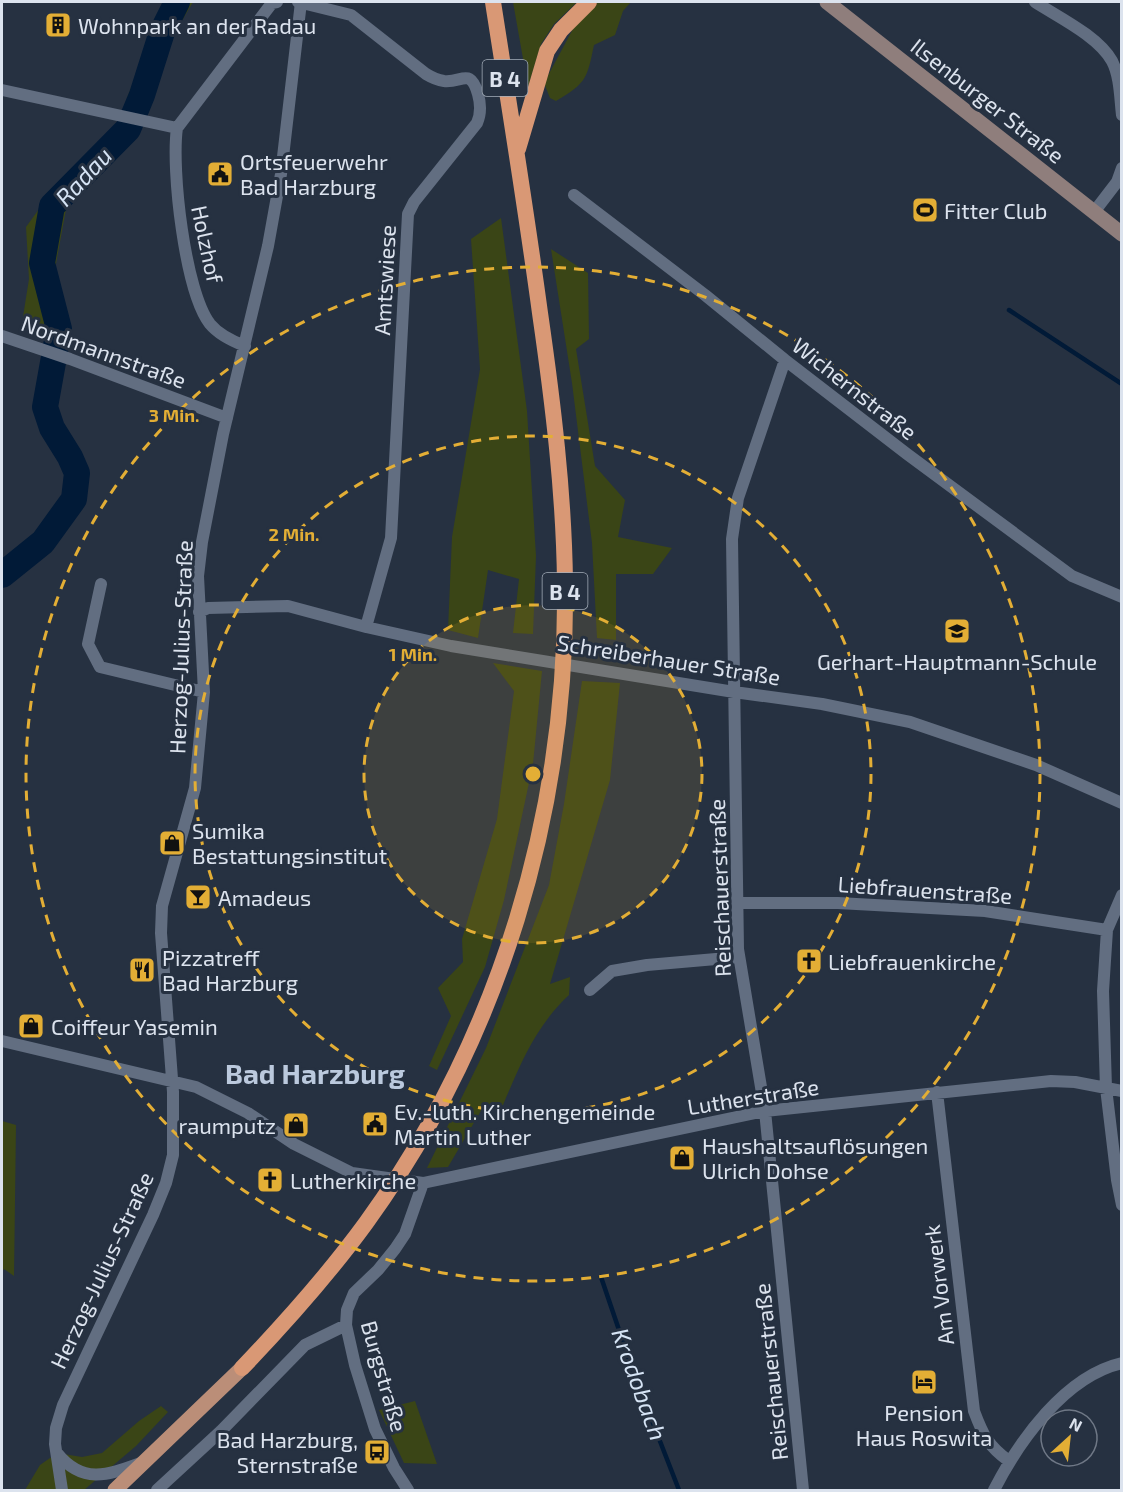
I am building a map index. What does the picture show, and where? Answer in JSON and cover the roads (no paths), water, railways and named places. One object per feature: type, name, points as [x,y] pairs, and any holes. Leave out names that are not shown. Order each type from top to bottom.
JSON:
[{"type":"highway","name":"B 4","points":[[242,1368],[308,1297],[342,1255],[381,1202],[431,1120],[473,1037],[500,971],[526,890],[542,827],[554,760],[562,689],[565,627],[564,552],[554,418],[493,2]]},
{"type":"highway","points":[[516,155],[547,51],[561,30],[589,2]]},
{"type":"main road","name":"Ilsenburger Straße","points":[[827,2],[1122,234]]},
{"type":"main road","name":"B 4","points":[[115,1491],[242,1368]]},
{"type":"street","points":[[2,90],[177,128],[272,3],[277,2]]},
{"type":"street","name":"Herzog-Julius-Straße","points":[[62,1491],[55,1443],[56,1428],[70,1386],[153,1215],[166,1183],[173,1155],[172,1081],[161,938],[162,906],[195,788],[204,692],[198,576],[202,542],[227,418],[268,246],[281,174],[300,2]]},
{"type":"street","name":"Amtswiese","points":[[300,2],[351,15],[434,78],[442,81],[460,77],[469,79],[474,84],[480,109],[477,123],[414,202],[408,214],[391,538],[366,627]]},
{"type":"street","points":[[1035,2],[1101,45],[1117,63],[1122,115]]},
{"type":"street","name":"Holzhof","points":[[177,128],[174,147],[176,190],[192,276],[204,314],[214,328],[226,338],[244,346]]},
{"type":"street","points":[[1094,212],[1117,182],[1122,168]]},
{"type":"street","name":"Wichernstraße","points":[[574,195],[705,294],[785,360],[1072,576],[1122,597]]},
{"type":"street","name":"Nordmannstraße","points":[[2,336],[227,418]]},
{"type":"street","name":"Reischauerstraße","points":[[785,360],[738,498],[732,539],[734,692],[739,957],[765,1111],[803,1491]]},
{"type":"street","points":[[101,584],[88,644],[100,667],[204,692]]},
{"type":"street","name":"Schreiberhauer Straße","points":[[199,612],[208,608],[288,606],[366,627],[451,646],[822,704],[910,722],[1036,765],[1122,803]]},
{"type":"street","points":[[1122,895],[1107,930],[1103,991],[1106,1088],[1122,1205]]},
{"type":"street","name":"Liebfrauenstraße","points":[[738,903],[838,903],[985,911],[1107,930]]},
{"type":"street","points":[[590,990],[612,971],[647,965],[739,957]]},
{"type":"street","name":"Lutherstraße","points":[[2,1041],[196,1088],[225,1100],[294,1144],[352,1173],[420,1183],[765,1111],[1051,1081],[1075,1082],[1122,1091]]},
{"type":"street","name":"Am Vorwerk","points":[[937,1092],[974,1411],[984,1437],[996,1452],[1009,1461]]},
{"type":"street","name":"Burgstraße","points":[[408,1491],[375,1429],[355,1365],[346,1325],[347,1310],[354,1293],[378,1270],[405,1234],[420,1183]]},
{"type":"street","points":[[157,1491],[221,1431],[305,1345],[346,1325]]},
{"type":"street","points":[[994,1491],[1009,1461],[1043,1416],[1085,1377],[1121,1362]]},
{"type":"street","points":[[57,1454],[78,1471],[95,1476],[113,1473],[145,1462]]},
{"type":"waterway","name":"Radau","points":[[2,575],[43,542],[74,499],[77,473],[52,428],[45,407],[59,329],[42,263],[52,206],[128,129],[142,95],[162,32],[177,2]]},
{"type":"waterway","points":[[1009,310],[1122,384]]},
{"type":"waterway","name":"Krodobach","points":[[601,1277],[635,1377],[679,1490]]},
{"type":"place","name":"Wohnpark an der Radau","points":[[58,25]]},
{"type":"place","name":"Ortsfeuerwehr Bad Harzburg","points":[[220,174]]},
{"type":"place","name":"Fitter Club","points":[[925,210]]},
{"type":"place","name":"Gerhart-Hauptmann-Schule","points":[[957,631]]},
{"type":"place","name":"Sumika Bestattungsinstitut","points":[[172,843]]},
{"type":"place","name":"Amadeus","points":[[198,897]]},
{"type":"place","name":"Liebfrauenkirche","points":[[809,961]]},
{"type":"place","name":"Pizzatreff Bad Harzburg","points":[[142,970]]},
{"type":"place","name":"Coiffeur Yasemin","points":[[31,1026]]},
{"type":"place","name":"Ev.-luth. Kirchengemeinde Martin Luther","points":[[375,1124]]},
{"type":"place","name":"raumputz","points":[[296,1125]]},
{"type":"place","name":"Haushaltsauflösungen Ulrich Dohse","points":[[682,1158]]},
{"type":"place","name":"Lutherkirche","points":[[270,1180]]},
{"type":"place","name":"Pension Haus Roswita","points":[[924,1382]]},
{"type":"place","name":"Bad Harzburg, Sternstraße","points":[[377,1452]]},
{"type":"district","name":"Bad Harzburg","points":[[315,1073]]}]
